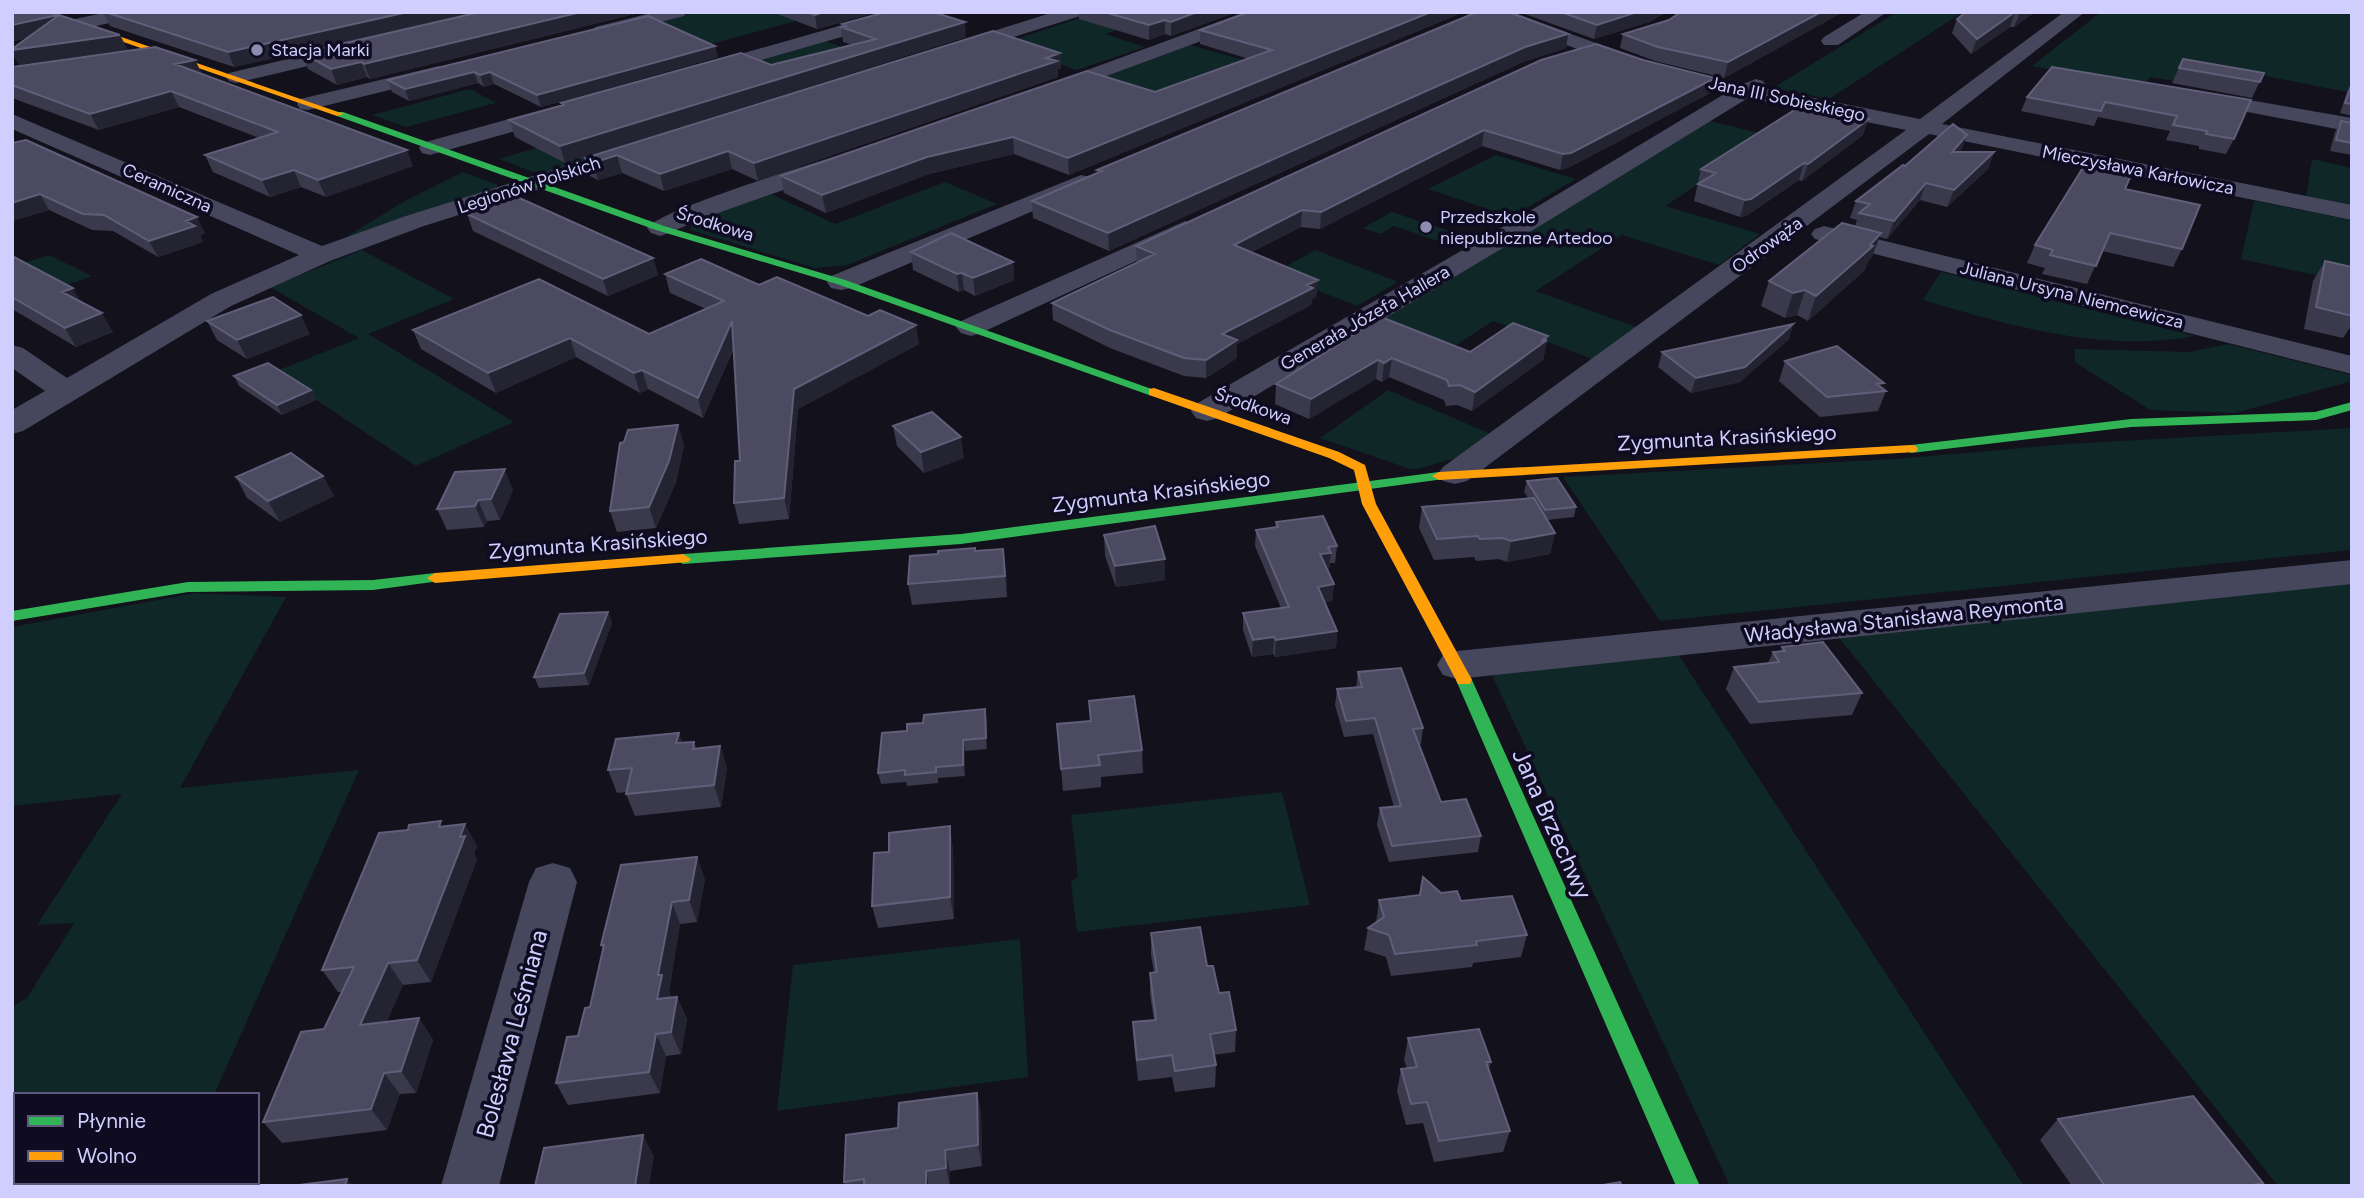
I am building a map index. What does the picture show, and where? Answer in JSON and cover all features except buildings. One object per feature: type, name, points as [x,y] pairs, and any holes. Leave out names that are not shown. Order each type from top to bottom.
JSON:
[{"type":"street","name":"Środkowa","points":[[41,12],[236,77],[660,228],[841,282],[1351,461],[1360,468],[1364,486]]},
{"type":"street","points":[[77,24],[137,12]]},
{"type":"street","points":[[586,35],[678,12]]},
{"type":"street","points":[[683,76],[909,12]]},
{"type":"street","points":[[928,58],[1074,12]]},
{"type":"street","points":[[1032,96],[1263,12]]},
{"type":"street","points":[[1830,41],[1878,12]]},
{"type":"street","name":"Odrowąża","points":[[1455,474],[1597,373],[2076,12]]},
{"type":"street","name":"Jana III Sobieskiego","points":[[1484,14],[1648,68],[1745,91],[1925,127]]},
{"type":"street","points":[[1556,61],[1631,37]]},
{"type":"street","points":[[236,77],[380,43]]},
{"type":"street","points":[[125,59],[166,53]]},
{"type":"street","points":[[2009,63],[2036,68]]},
{"type":"street","points":[[308,104],[454,68]]},
{"type":"street","name":"Generała Józefa Hallera","points":[[1207,411],[1776,74]]},
{"type":"street","points":[[2173,93],[2352,125]]},
{"type":"street","points":[[430,148],[577,106]]},
{"type":"street","name":"Ceramiczna","points":[[12,121],[321,255]]},
{"type":"street","name":"Mieczysława Karłowicza","points":[[1925,127],[2352,213]]},
{"type":"street","name":"Legionów Polskich","points":[[12,424],[221,300],[321,255],[415,221],[651,146]]},
{"type":"street","points":[[660,228],[691,214],[850,159]]},
{"type":"street","points":[[841,282],[1097,175]]},
{"type":"street","points":[[971,327],[1201,221]]},
{"type":"street","name":"Juliana Ursyna Niemcewicza","points":[[1791,226],[2352,365]]},
{"type":"street","points":[[12,354],[65,391]]},
{"type":"street","name":"Zygmunta Krasińskiego","points":[[12,616],[188,587],[373,585],[465,575],[961,539],[1455,474],[1728,457],[1893,451],[2040,431],[2131,423],[2316,416],[2352,406]]},
{"type":"street","name":"Jana Brzechwy","points":[[1364,486],[1369,504],[1457,665],[1688,1186]]},
{"type":"street","name":"Władysława Stanisława Reymonta","points":[[1457,665],[2352,572]]},
{"type":"street","name":"Bolesława Leśmiana","points":[[470,1186],[553,882]]},
{"type":"green space","points":[[697,12],[778,12],[800,20],[708,45],[654,23]]},
{"type":"green space","points":[[1098,12],[1171,12],[1105,34],[1145,47],[1077,70],[1002,44]]},
{"type":"green space","points":[[1897,12],[1963,12],[1829,99],[1773,88]]},
{"type":"green space","points":[[2101,12],[2352,12],[2352,93],[2184,60],[2174,81],[2150,77],[2144,86],[2032,66]]},
{"type":"green space","points":[[825,41],[859,53],[751,84],[719,71]]},
{"type":"green space","points":[[1187,44],[1254,63],[1155,102],[1088,80]]},
{"type":"green space","points":[[470,89],[496,103],[406,127],[372,115]]},
{"type":"green space","points":[[1710,121],[1772,136],[1665,206],[1760,234],[1719,265],[1622,235],[1536,291],[1636,327],[1592,359],[1493,321],[1446,352],[1374,323]]},
{"type":"green space","points":[[597,130],[631,148],[560,170],[533,172],[499,159]]},
{"type":"green space","points":[[1496,155],[1576,179],[1511,217],[1428,189]]},
{"type":"green space","points":[[2312,159],[2352,168],[2352,206],[2306,197]]},
{"type":"green space","points":[[463,172],[498,185],[493,193],[340,241],[403,202]]},
{"type":"green space","points":[[945,182],[997,204],[847,265],[815,268],[690,230],[693,220],[769,193],[835,224]]},
{"type":"green space","points":[[2254,201],[2352,220],[2352,283],[2241,259]]},
{"type":"green space","points":[[1392,212],[1465,236],[1449,245],[1394,226],[1381,234],[1363,228]]},
{"type":"green space","points":[[362,250],[454,299],[368,334],[514,422],[416,466],[274,372],[359,338],[270,287]]},
{"type":"green space","points":[[1316,250],[1398,282],[1357,306],[1273,273]]},
{"type":"green space","points":[[49,255],[92,276],[12,305],[12,267]]},
{"type":"green space","points":[[1941,272],[2195,336],[2161,340],[2092,339],[1989,319],[1923,300]]},
{"type":"green space","points":[[2228,344],[2352,375],[2352,381],[2235,413],[2150,410],[2075,362],[2075,349],[2189,352]]},
{"type":"green space","points":[[1388,390],[1491,434],[1463,456],[1418,469],[1410,469],[1320,438]]},
{"type":"green space","points":[[2352,428],[2352,550],[1660,621],[1563,477],[1895,459],[2068,444]]},
{"type":"green space","points":[[2352,582],[2352,1186],[2278,1186],[1837,635]]},
{"type":"green space","points":[[195,593],[286,597],[180,788],[359,770],[215,1093],[14,1093],[14,1184],[173,1184],[172,1186],[12,1186],[12,1011],[16,1004],[27,998],[74,923],[37,925],[122,794],[12,806],[12,627]]},
{"type":"green space","points":[[1676,651],[2024,1186],[1730,1186],[1491,673]]},
{"type":"green space","points":[[1282,792],[1310,905],[1077,932],[1071,882],[1078,876],[1071,815]]},
{"type":"green space","points":[[1020,939],[1028,1077],[777,1111],[793,965]]},
{"type":"traffic: fast","points":[[340,114],[660,228],[841,282],[1154,392]]},
{"type":"traffic: fast","points":[[1911,449],[2131,423],[2316,416],[2352,406]]},
{"type":"traffic: fast","points":[[683,559],[961,539],[1439,476]]},
{"type":"traffic: fast","points":[[12,616],[188,587],[373,585],[435,578]]},
{"type":"traffic: fast","points":[[1464,680],[1688,1186]]},
{"type":"traffic: slow","points":[[41,12],[340,114]]},
{"type":"traffic: slow","points":[[1154,392],[1334,455],[1360,468],[1369,504],[1464,680]]},
{"type":"traffic: slow","points":[[1439,476],[1911,449]]},
{"type":"traffic: slow","points":[[435,578],[683,559]]},
{"type":"place","name":"Stacja Marki","points":[[257,50]]},
{"type":"place","name":"Przedszkole niepubliczne Artedoo","points":[[1426,227]]}]
